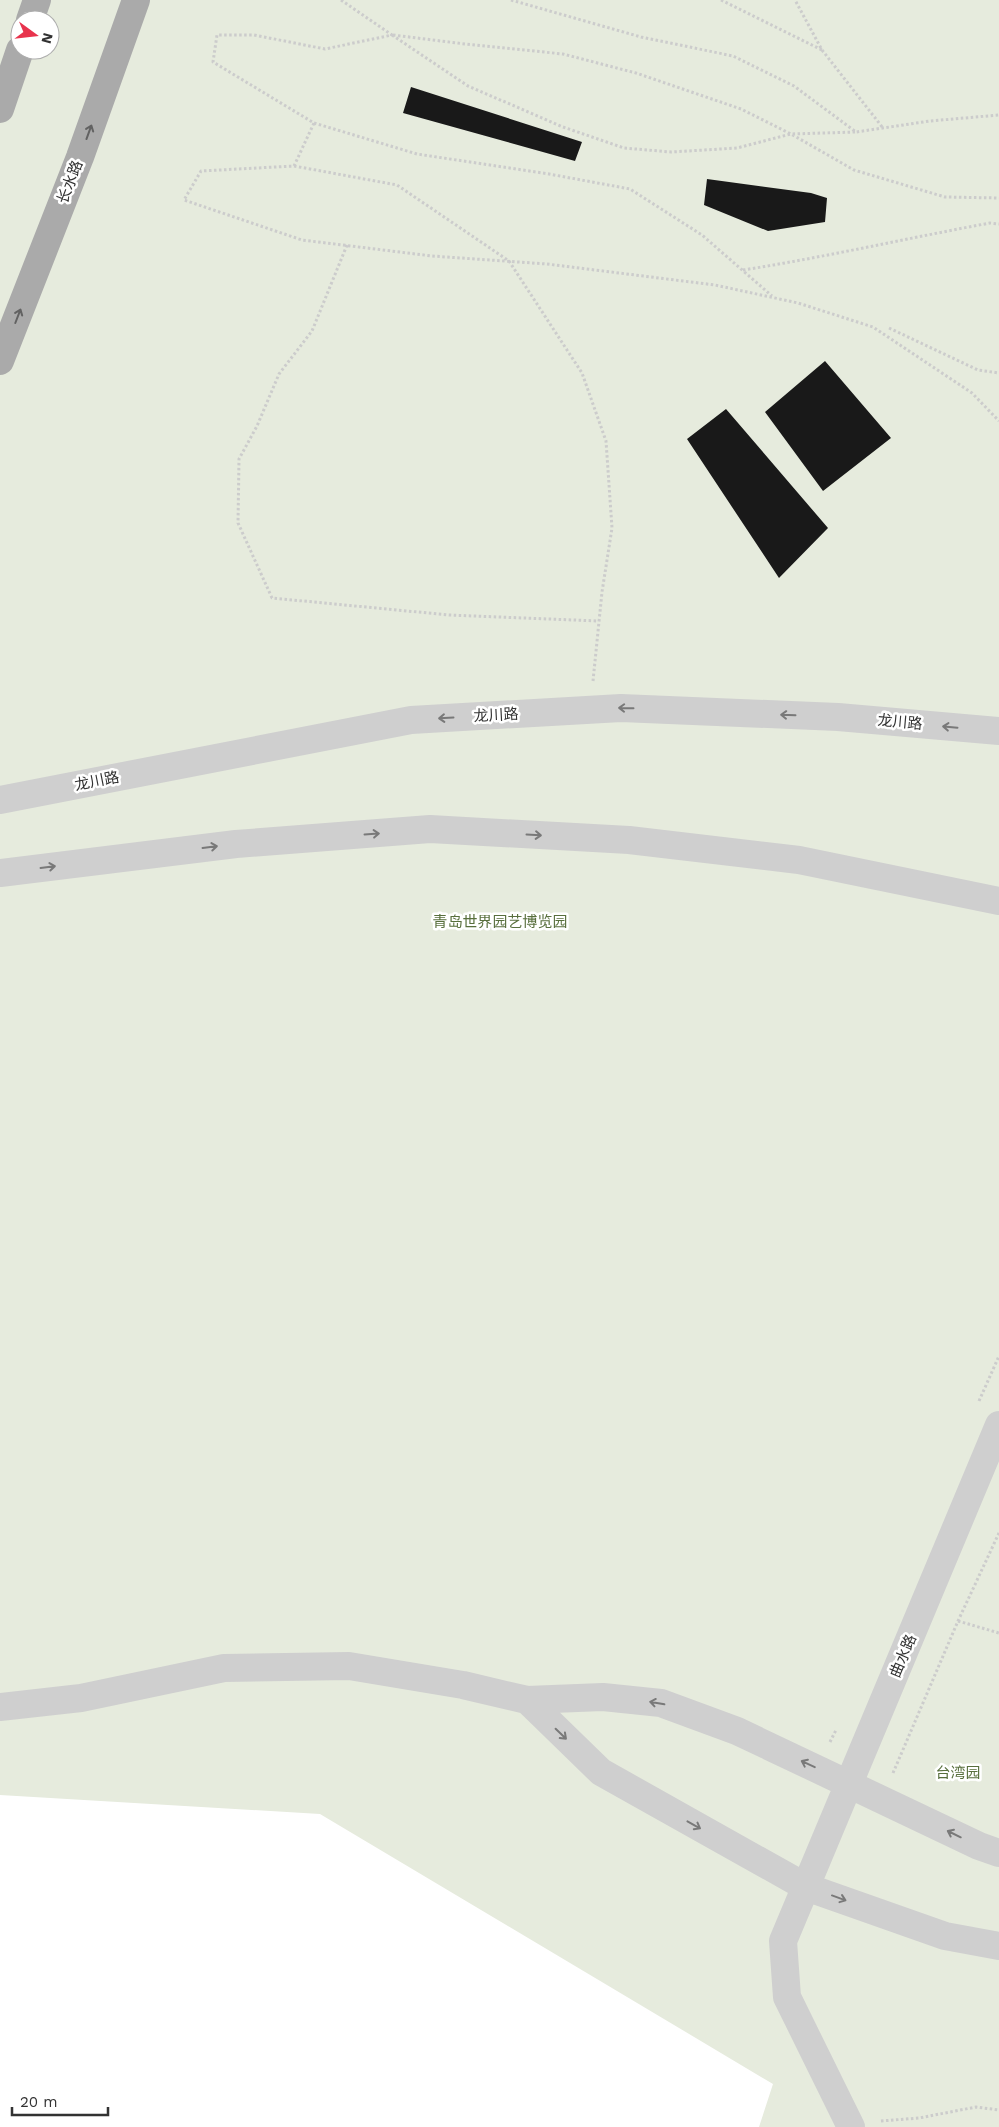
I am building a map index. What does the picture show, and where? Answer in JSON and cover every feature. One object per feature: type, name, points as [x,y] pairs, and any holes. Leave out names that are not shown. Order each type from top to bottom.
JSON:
[{"type":"main road","name":"长水路","points":[[0,361],[80,157],[136,0]]},
{"type":"main road","points":[[0,109],[17,60]]},
{"type":"street","name":"龙川路","points":[[0,800],[411,720],[621,708],[838,717],[999,731]]},
{"type":"street","points":[[0,873],[236,844],[430,829],[628,840],[799,860],[999,901]]},
{"type":"street","name":"曲水路","points":[[850,2125],[787,1997],[783,1941],[999,1426]]},
{"type":"street","points":[[0,1706],[81,1698],[224,1668],[349,1666],[463,1684],[527,1700],[603,1697],[661,1703],[737,1731],[979,1846],[999,1853]]},
{"type":"street","points":[[527,1700],[601,1772],[806,1887],[945,1936],[999,1946]]},
{"type":"path","points":[[341,0],[468,86],[564,127],[624,148],[671,152],[738,148],[791,134],[856,132],[930,121],[999,115]]},
{"type":"path","points":[[511,0],[641,37],[733,56],[794,86],[856,132]]},
{"type":"path","points":[[721,0],[822,50]]},
{"type":"path","points":[[795,0],[822,50],[883,128]]},
{"type":"path","points":[[774,298],[702,235],[630,189],[549,174],[417,154],[314,123],[213,62],[217,35],[254,35],[325,49],[392,34],[563,54],[636,73],[741,109],[791,134],[854,170],[945,197],[999,198]]},
{"type":"path","points":[[294,166],[314,123]]},
{"type":"path","points":[[593,667],[612,528],[606,440],[582,372],[509,261],[397,185],[294,166],[201,171],[184,200],[302,240],[432,256],[509,261],[546,264],[715,284],[798,303],[873,327],[972,393],[999,421]]},
{"type":"path","points":[[743,270],[804,261],[990,223],[999,224]]},
{"type":"path","points":[[347,245],[312,332],[279,374],[257,426],[239,459],[238,523],[272,598],[449,615],[598,621]]},
{"type":"path","points":[[888,328],[978,370],[999,373]]},
{"type":"path","points":[[883,1800],[896,1764],[958,1621],[999,1533]]},
{"type":"path","points":[[958,1621],[999,1633]]},
{"type":"path","points":[[850,2125],[919,2118],[976,2107],[999,2110]]},
{"type":"green space","name":"青岛世界园艺博览园","points":[[0,0],[999,0],[999,2127],[759,2127],[773,2084],[320,1814],[0,1795]]},
{"type":"building","points":[[411,87],[582,142],[575,161],[403,113]]},
{"type":"building","points":[[707,179],[811,193],[827,198],[825,222],[768,231],[704,205]]},
{"type":"building","points":[[825,361],[891,438],[823,491],[765,412]]},
{"type":"building","points":[[726,409],[828,528],[779,578],[687,439]]},
{"type":"park label","name":"台湾园","points":[[958,1773]]}]
